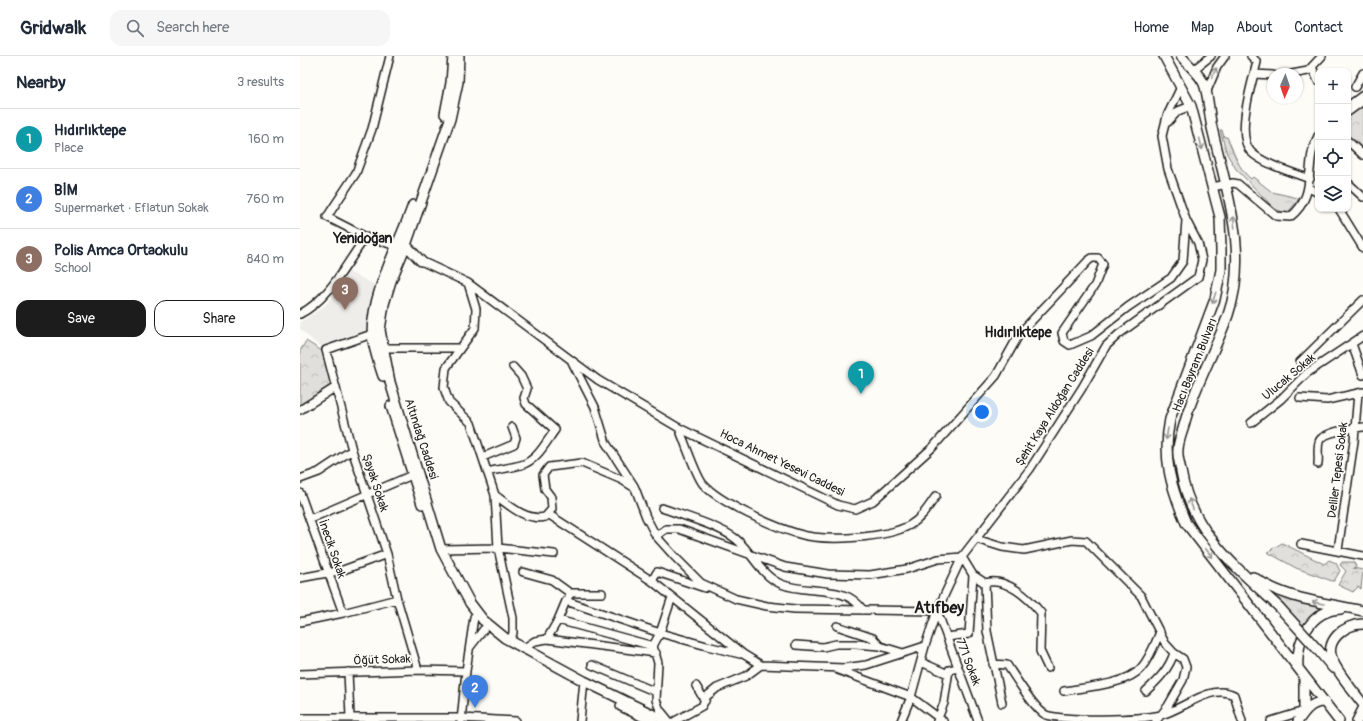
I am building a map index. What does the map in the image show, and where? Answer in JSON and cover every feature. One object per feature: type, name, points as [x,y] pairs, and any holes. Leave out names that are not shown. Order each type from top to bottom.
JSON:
[{"type":"main road","name":"Altındağ Caddesi","points":[[453,56],[451,82],[445,116],[399,248],[384,304],[380,330],[382,348],[391,387],[441,549],[475,611],[487,627],[510,648],[584,684],[668,721]]},
{"type":"main road","name":"Altındağ Caddesi","points":[[459,56],[458,82],[450,119],[377,303],[372,334],[398,433],[441,562],[461,600],[474,617],[510,642],[652,721]]},
{"type":"main road","name":"Hacı Bayram Bulvarı","points":[[1164,56],[1191,106],[1220,217],[1221,270],[1215,299],[1170,419],[1166,439],[1167,466],[1175,495],[1186,523],[1323,702],[1340,721]]},
{"type":"main road","name":"Hacı Bayram Bulvarı","points":[[1181,56],[1203,82],[1207,92],[1212,131],[1232,212],[1236,249],[1233,294],[1228,316],[1188,408],[1178,450],[1184,486],[1196,517],[1207,535],[1228,560],[1279,607],[1318,650],[1363,704]]},
{"type":"main road","points":[[1181,87],[1183,78],[1192,70]]},
{"type":"main road","points":[[1191,106],[1201,100],[1207,92]]},
{"type":"main road","name":"Hoca Ahmet Yesevi Caddesi","points":[[399,248],[421,261]]},
{"type":"main road","points":[[1228,560],[1257,580],[1282,593],[1314,602],[1360,610]]},
{"type":"main road","points":[[1298,668],[1299,650],[1306,629],[1311,622],[1328,612],[1360,610]]},
{"type":"main road","points":[[1352,690],[1333,661],[1331,648],[1341,630],[1348,626],[1363,624]]},
{"type":"main road","points":[[1304,676],[1304,711]]},
{"type":"main road","points":[[1298,721],[1304,711],[1316,703],[1323,702]]},
{"type":"street","points":[[390,56],[372,129],[356,173],[327,217],[368,238],[399,248]]},
{"type":"street","points":[[1192,70],[1211,56]]},
{"type":"street","points":[[1207,92],[1217,67],[1225,56]]},
{"type":"street","points":[[1251,56],[1257,62],[1246,116],[1245,139],[1250,151],[1264,160],[1310,179]]},
{"type":"street","points":[[1303,71],[1310,69],[1322,56]]},
{"type":"street","points":[[1310,69],[1315,76]]},
{"type":"street","points":[[1355,88],[1363,73]]},
{"type":"street","points":[[1254,74],[1267,75]]},
{"type":"street","name":"Şehit Kaya Aldoğan Caddesi","points":[[901,721],[911,697],[925,646],[937,611],[962,557],[1030,469],[1082,388],[1106,346],[1119,334],[1198,277],[1202,260],[1198,243],[1186,220],[1168,169],[1162,136],[1167,116],[1181,87]]},
{"type":"street","points":[[1351,104],[1363,95]]},
{"type":"street","points":[[1351,110],[1363,101]]},
{"type":"street","points":[[1164,127],[1178,111],[1191,106]]},
{"type":"street","points":[[1212,187],[1233,183],[1242,186],[1276,216],[1286,218],[1298,209],[1309,188],[1312,155],[1317,140]]},
{"type":"street","points":[[1351,144],[1363,155]]},
{"type":"street","points":[[1310,179],[1315,164]]},
{"type":"street","points":[[1351,186],[1363,197]]},
{"type":"street","points":[[1309,188],[1315,191]]},
{"type":"street","points":[[1341,212],[1363,246]]},
{"type":"street","name":"Hoca Ahmet Yesevi Caddesi","points":[[421,261],[468,283],[598,380],[680,428],[838,505],[855,509],[873,501],[933,447],[996,376],[1020,333],[1092,258],[1098,258],[1103,264],[1095,285],[1062,333],[1064,341],[1070,345],[1091,336],[1128,307],[1172,278],[1183,261],[1186,220]]},
{"type":"street","points":[[300,314],[320,302],[362,241],[368,238]]},
{"type":"street","points":[[468,283],[476,309],[475,328],[446,368],[444,388],[449,402],[471,423],[495,495],[498,548],[513,618],[513,633],[510,642]]},
{"type":"street","points":[[1300,362],[1363,300]]},
{"type":"street","name":"Şayak Sokak","points":[[372,334],[326,350],[352,450],[366,496],[387,554],[397,598],[418,670]]},
{"type":"street","name":"Ulucak Sokak","points":[[1251,423],[1281,399],[1307,372],[1363,336]]},
{"type":"street","points":[[1352,344],[1363,375]]},
{"type":"street","points":[[382,348],[460,348]]},
{"type":"street","points":[[571,360],[595,407],[606,443],[636,488],[646,517],[656,536],[701,583],[736,598]]},
{"type":"street","points":[[488,472],[504,467],[522,465],[536,457],[555,430],[526,404],[524,398],[527,389],[521,376],[513,367]]},
{"type":"street","points":[[300,410],[336,386]]},
{"type":"street","points":[[1300,398],[1327,400],[1360,393]]},
{"type":"street","name":"Deliler Tepesi Sokak","points":[[1338,550],[1360,393]]},
{"type":"street","points":[[483,457],[514,444],[516,438],[512,427]]},
{"type":"street","points":[[1318,464],[1318,441],[1322,437],[1363,427]]},
{"type":"street","points":[[680,428],[702,483],[714,493],[745,511],[801,535],[829,537],[883,535],[911,525],[926,511],[936,496]]},
{"type":"street","points":[[300,478],[319,472],[352,450]]},
{"type":"street","points":[[495,495],[520,513],[535,519],[545,517],[552,509],[551,497],[545,489],[543,476],[549,467],[582,462],[636,488]]},
{"type":"street","points":[[310,518],[366,496],[412,474]]},
{"type":"street","name":"İnecik Sokak","points":[[300,493],[343,613]]},
{"type":"street","points":[[662,508],[706,524],[736,538],[761,569],[780,583],[800,589],[840,594],[854,599],[863,610]]},
{"type":"street","points":[[548,514],[652,581],[743,654],[761,665],[834,668],[866,665],[925,646]]},
{"type":"street","points":[[656,536],[666,529],[679,529],[785,568],[828,574],[870,575],[907,569],[938,559],[962,557],[973,575],[985,583]]},
{"type":"street","points":[[976,539],[1002,547],[1024,550],[1072,540],[1086,541],[1141,596],[1165,643],[1174,653],[1183,659],[1186,667],[1183,680],[1163,714],[1156,721]]},
{"type":"street","points":[[1301,544],[1363,556]]},
{"type":"street","points":[[441,549],[498,548],[554,554]]},
{"type":"street","points":[[300,578],[343,570],[387,554]]},
{"type":"street","points":[[523,572],[552,580],[570,593],[602,593]]},
{"type":"street","points":[[652,581],[657,572],[736,598],[766,606],[937,611]]},
{"type":"street","points":[[947,637],[969,634],[973,575]]},
{"type":"street","points":[[985,583],[993,580],[1006,585],[1022,595],[1041,613],[1040,651],[1048,668]]},
{"type":"street","points":[[985,583],[987,631],[1002,703]]},
{"type":"street","points":[[547,639],[558,620],[570,593]]},
{"type":"street","points":[[668,721],[660,710],[656,700],[658,663],[653,646],[660,632],[672,597]]},
{"type":"street","points":[[300,622],[343,613],[397,598]]},
{"type":"street","points":[[566,601],[660,632],[707,646],[743,654]]},
{"type":"street","name":"771 Sokak","points":[[937,611],[978,721]]},
{"type":"street","points":[[461,719],[474,617]]},
{"type":"street","points":[[558,620],[653,646]]},
{"type":"street","points":[[837,626],[873,638],[880,646]]},
{"type":"street","points":[[469,649],[487,627]]},
{"type":"street","points":[[1064,690],[1098,685],[1132,675],[1141,668],[1152,651],[1160,632]]},
{"type":"street","points":[[523,648],[535,641],[547,639],[656,654]]},
{"type":"street","points":[[796,645],[823,647],[836,644],[855,644],[880,646],[903,653]]},
{"type":"street","points":[[1146,692],[1159,680],[1171,662],[1174,653]]},
{"type":"street","points":[[921,662],[948,674]]},
{"type":"street","points":[[993,664],[1007,665],[1031,700],[1046,715],[1067,719],[1140,720],[1163,714],[1214,692],[1227,691],[1234,695],[1242,721]]},
{"type":"street","points":[[592,665],[656,692]]},
{"type":"street","points":[[675,721],[702,706],[707,696],[718,688],[746,676],[761,665]]},
{"type":"street","points":[[834,668],[911,697],[940,720],[949,670],[958,668]]},
{"type":"street","name":"Öğüt Sokak","points":[[300,674],[418,670],[466,671]]},
{"type":"street","points":[[348,672],[350,717]]},
{"type":"street","points":[[580,721],[584,684]]},
{"type":"street","points":[[696,686],[705,701]]},
{"type":"street","points":[[1271,721],[1304,711]]},
{"type":"street","points":[[300,718],[350,717],[516,721]]},
{"type":"shaded area","points":[[349,272],[377,286],[369,313],[368,330],[321,346],[300,329],[300,322],[325,306]]},
{"type":"green space","points":[[1363,106],[1362,149],[1351,140],[1351,114]]},
{"type":"green space","points":[[1220,130],[1222,130],[1224,137],[1227,137],[1240,165],[1251,179],[1253,177],[1272,192],[1298,198],[1289,211],[1282,212],[1275,209],[1236,169],[1227,154]]},
{"type":"green space","points":[[306,341],[322,351],[331,385],[300,405],[300,351]]},
{"type":"green space","points":[[1282,543],[1324,564],[1329,560],[1336,563],[1340,571],[1334,581],[1296,568],[1267,552]]},
{"type":"green space","points":[[1342,562],[1354,562],[1356,567],[1353,568],[1363,570],[1361,589],[1358,587],[1353,592],[1338,585],[1346,571],[1340,565]]},
{"type":"green space","points":[[1263,586],[1293,600],[1326,607],[1304,626]]},
{"type":"place","name":"Polis Amca Ortaokulu","points":[[345,310]]},
{"type":"place","name":"Hıdırlıktepe","points":[[861,394]]},
{"type":"place","name":"BİM","points":[[475,708]]},
{"type":"district","name":"Yenidoğan","points":[[363,238]]},
{"type":"district","name":"Hıdırlıktepe","points":[[1018,332]]},
{"type":"district","name":"Atıfbey","points":[[939,608]]}]
